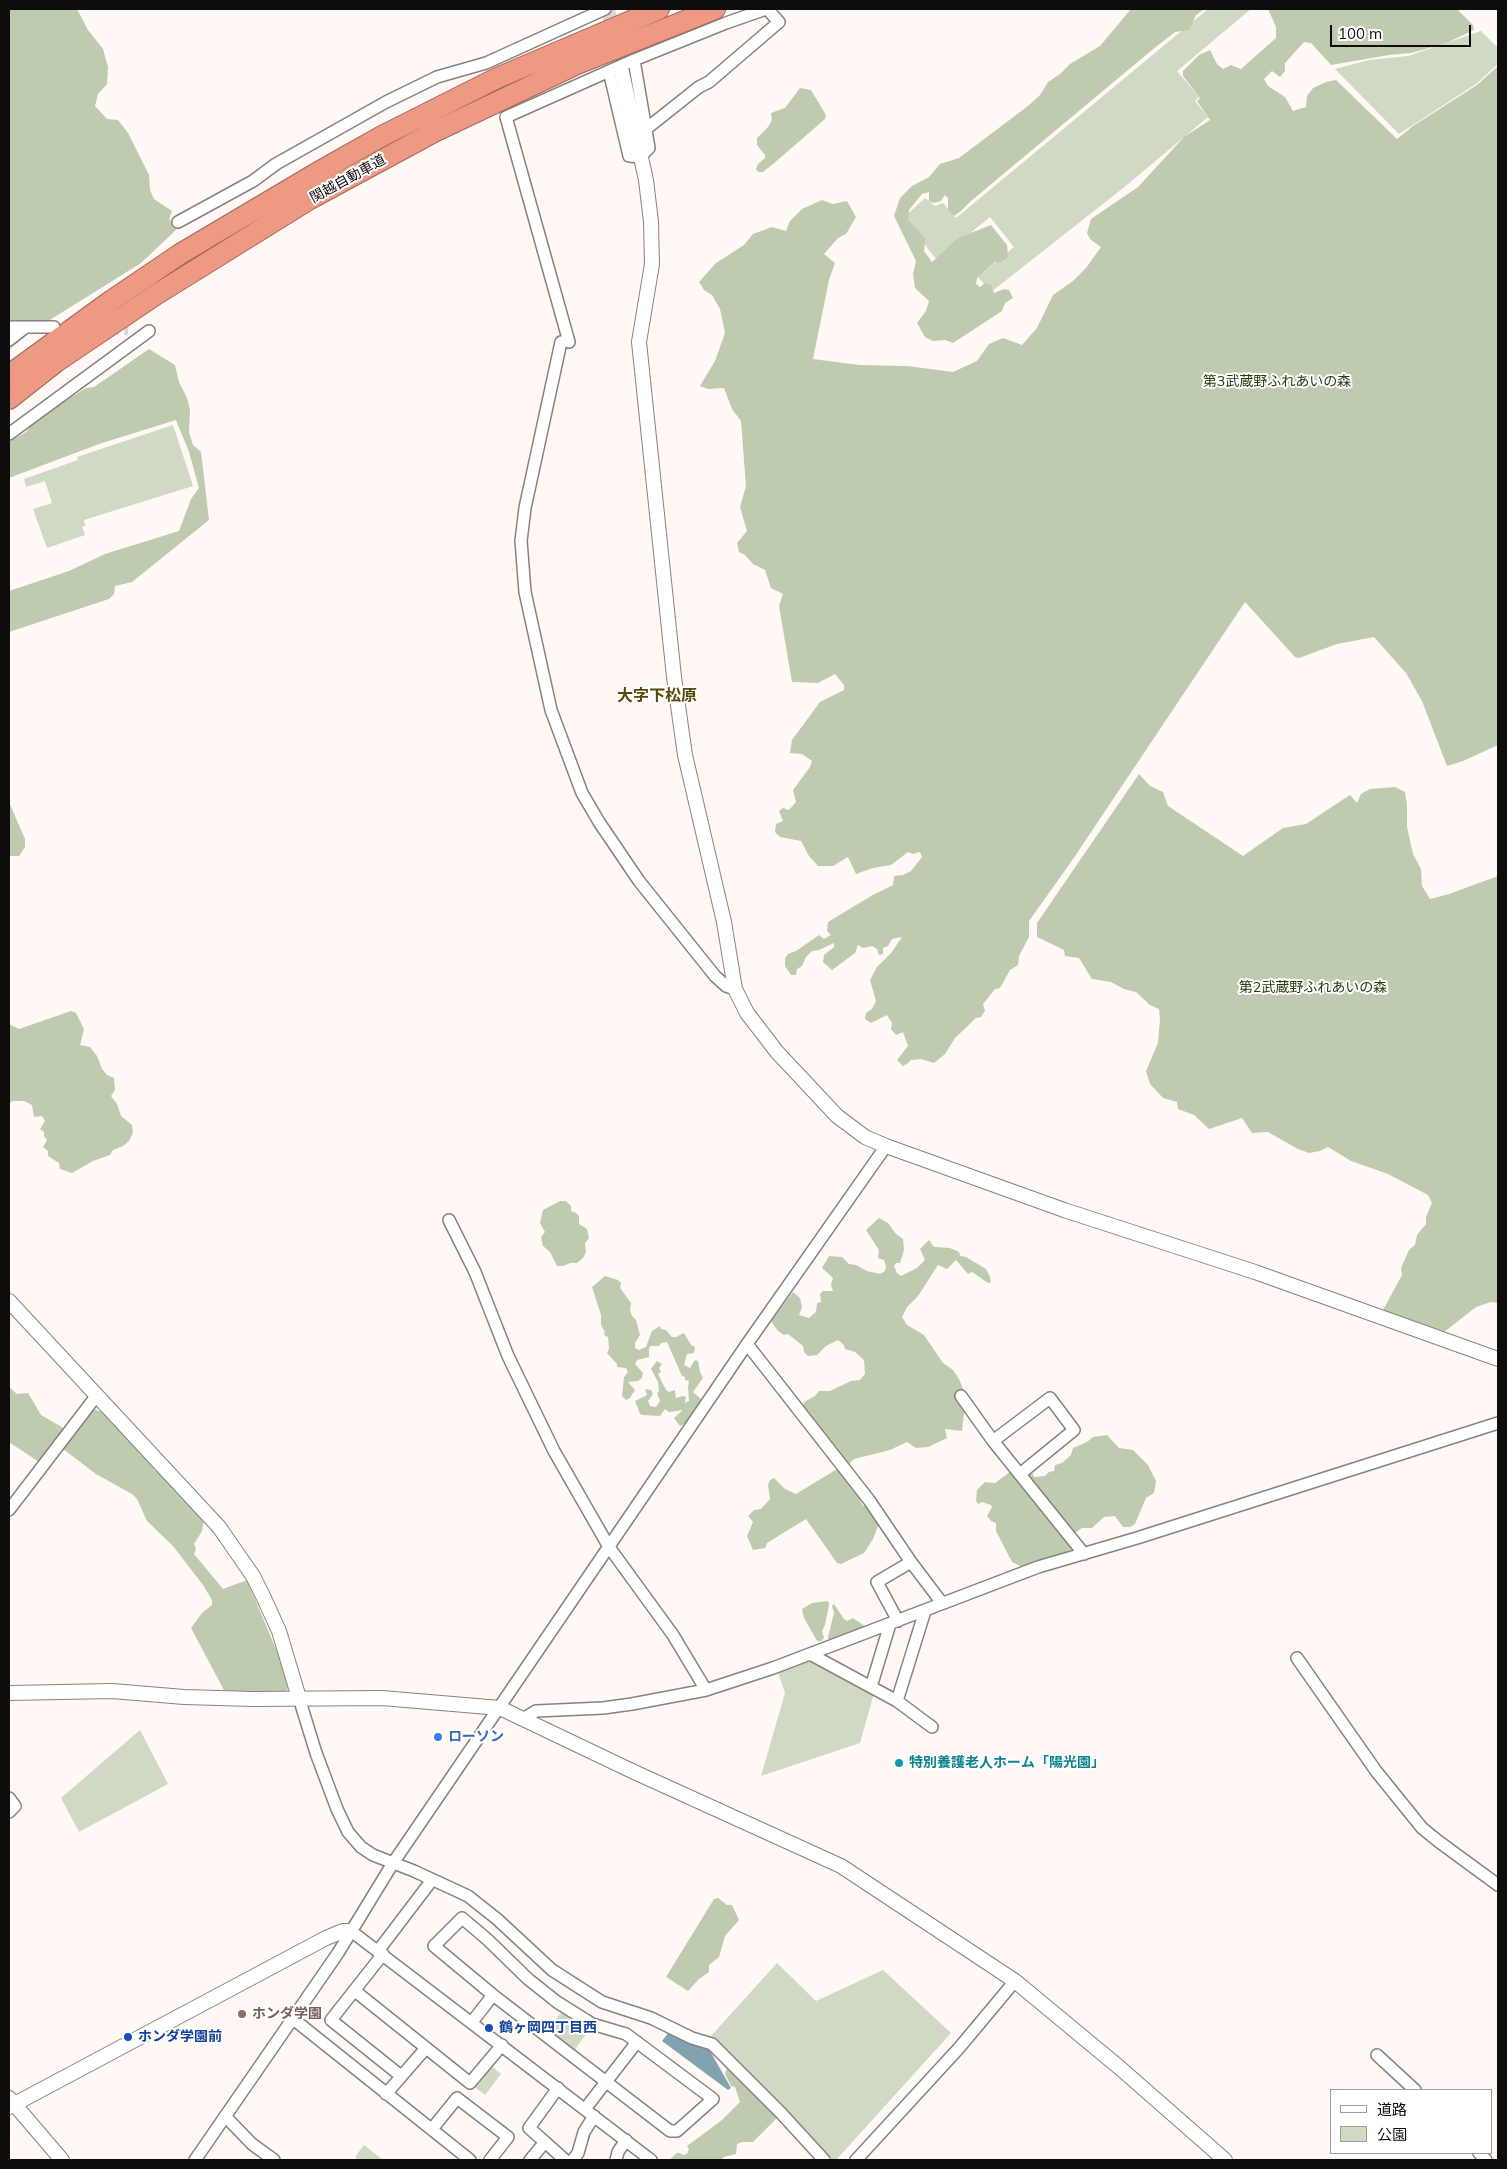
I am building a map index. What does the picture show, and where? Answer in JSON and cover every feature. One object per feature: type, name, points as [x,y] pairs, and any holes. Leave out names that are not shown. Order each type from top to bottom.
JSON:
[{"type":"highway","name":"関越自動車道","points":[[9,375],[112,300],[173,260],[320,170],[382,136],[497,78],[660,9]]},
{"type":"highway","name":"関越自動車道","points":[[9,399],[56,362],[157,294],[310,199],[434,132],[577,64],[715,9]]},
{"type":"street","points":[[178,222],[253,181],[276,164],[386,102],[437,77],[486,63],[591,11],[605,9]]},
{"type":"street","points":[[646,130],[699,87],[709,82],[779,22],[766,9],[634,60],[506,117],[565,342],[525,508],[521,541],[525,592],[552,710],[582,793],[603,830],[639,881],[715,976],[726,986],[735,989]]},
{"type":"street","points":[[634,60],[649,148],[640,156]]},
{"type":"street","points":[[615,70],[640,156],[650,209],[653,250],[640,335],[640,360],[674,677],[685,755],[724,922],[735,989],[748,1013],[772,1046],[837,1116],[865,1137],[1064,1210],[1330,1298],[1498,1359]]},
{"type":"street","points":[[9,327],[54,327]]},
{"type":"street","points":[[9,340],[26,327]]},
{"type":"street","points":[[9,434],[149,331]]},
{"type":"street","points":[[195,2160],[338,1953],[393,1863],[747,1344],[886,1146]]},
{"type":"street","points":[[449,1220],[475,1272],[508,1356],[554,1451],[609,1548],[673,1635],[706,1690]]},
{"type":"street","points":[[12,1309],[97,1395],[219,1527],[253,1576],[275,1623],[318,1758],[337,1809],[348,1832],[361,1847],[373,1855],[468,1896],[497,1919],[552,1970],[602,2002],[651,2018],[692,2038],[712,2044],[781,2113],[824,2160]]},
{"type":"street","points":[[747,1344],[869,1500],[911,1562],[942,1603]]},
{"type":"street","points":[[9,1510],[97,1395]]},
{"type":"street","points":[[961,1396],[993,1441],[1084,1554]]},
{"type":"street","points":[[993,1441],[1050,1398],[1074,1430],[1020,1474]]},
{"type":"street","points":[[522,1719],[536,1711],[603,1708],[706,1690],[894,1623],[1038,1567],[1498,1424]]},
{"type":"street","points":[[871,1687],[894,1623],[877,1582],[911,1562]]},
{"type":"street","points":[[897,1701],[924,1611]]},
{"type":"street","points":[[810,1654],[897,1701],[932,1727]]},
{"type":"street","points":[[1297,1658],[1376,1772],[1422,1828],[1438,1842],[1498,1885]]},
{"type":"street","points":[[9,1693],[112,1691],[243,1699],[382,1698],[500,1708],[841,1866],[1015,1981],[1120,2068],[1225,2160]]},
{"type":"street","points":[[9,1798],[15,1806],[9,1812]]},
{"type":"street","points":[[401,2076],[331,2020],[432,1880]]},
{"type":"street","points":[[462,1918],[528,1979],[557,2002],[592,2024],[626,2034],[637,2042],[713,2100],[677,2131],[670,2131],[493,1995],[434,1946],[462,1918]]},
{"type":"street","points":[[62,2160],[11,2103],[326,1938],[343,1931],[351,1931],[381,1953],[651,2160]]},
{"type":"street","points":[[326,1938],[335,1946],[338,1953]]},
{"type":"street","points":[[856,2160],[959,2048],[1015,1981]]},
{"type":"street","points":[[354,1990],[470,2083],[502,2045]]},
{"type":"street","points":[[472,2022],[493,1995]]},
{"type":"street","points":[[292,2018],[470,2160]]},
{"type":"street","points":[[573,2160],[578,2153],[589,2113],[606,2082],[637,2042]]},
{"type":"street","points":[[386,2094],[426,2048]]},
{"type":"street","points":[[1377,2055],[1414,2089]]},
{"type":"street","points":[[558,2088],[529,2128],[565,2160]]},
{"type":"street","points":[[432,2129],[457,2098],[508,2137],[490,2160]]},
{"type":"street","points":[[225,2116],[252,2144],[274,2160]]},
{"type":"street","points":[[616,2160],[618,2152],[626,2140]]},
{"type":"street","points":[[530,2160],[545,2142]]},
{"type":"green space","points":[[9,9],[77,9],[88,30],[103,49],[108,67],[107,84],[98,94],[95,106],[107,119],[118,120],[128,133],[149,175],[150,190],[154,199],[172,211],[169,219],[177,229],[141,263],[29,333],[9,350]]},
{"type":"green space","points":[[1131,9],[1205,9],[1196,15],[1189,30],[1175,32],[1152,50],[954,216],[948,210],[948,198],[945,195],[941,201],[934,203],[929,201],[929,192],[922,194],[909,210],[908,220],[925,238],[924,251],[932,262],[958,238],[991,225],[1007,245],[1008,256],[1006,259],[1001,262],[995,262],[977,278],[976,284],[980,287],[985,283],[991,285],[994,293],[1004,289],[1009,290],[1013,298],[1005,303],[1002,311],[953,343],[945,340],[933,341],[925,337],[917,323],[926,311],[929,301],[915,288],[913,274],[916,261],[894,216],[900,198],[912,186],[929,177],[940,164],[959,158],[1028,106],[1040,95],[1048,82],[1070,64],[1100,46]]},
{"type":"green space","points":[[1208,9],[1251,9],[1177,71],[1199,97],[1195,101],[1208,117],[1122,189],[991,292],[978,277],[1014,247],[990,217],[937,260],[903,218],[925,198],[935,206],[943,203],[956,218]]},
{"type":"green space","name":"第3武蔵野ふれあいの森","points":[[1268,9],[1457,9],[1473,25],[1474,30],[1444,44],[1411,53],[1331,65],[1311,43],[1304,42],[1285,63],[1285,71],[1280,77],[1272,71],[1264,79],[1268,86],[1285,97],[1293,111],[1306,107],[1307,96],[1313,88],[1336,80],[1397,139],[1413,126],[1477,85],[1498,66],[1498,745],[1447,766],[1422,701],[1406,673],[1374,637],[1337,644],[1299,658],[1295,657],[1245,602],[1071,862],[1029,921],[1029,937],[1019,956],[1018,965],[1010,970],[1000,988],[995,989],[983,1004],[985,1011],[981,1017],[976,1018],[955,1038],[945,1054],[934,1063],[921,1059],[911,1060],[903,1066],[897,1060],[908,1046],[903,1032],[896,1035],[891,1029],[892,1023],[887,1015],[871,1023],[865,1019],[866,1013],[872,1009],[876,1001],[870,980],[877,967],[891,953],[902,937],[892,939],[888,946],[883,948],[883,954],[879,955],[877,949],[872,946],[863,948],[858,945],[855,953],[832,970],[823,962],[824,955],[834,947],[834,943],[812,951],[806,957],[802,966],[797,969],[796,975],[791,975],[785,966],[785,958],[788,954],[796,951],[819,935],[824,939],[831,935],[827,931],[828,922],[893,885],[894,876],[903,875],[911,871],[922,857],[920,852],[913,854],[908,852],[891,865],[873,868],[856,874],[848,857],[833,866],[818,866],[809,856],[801,841],[780,837],[775,832],[776,824],[783,821],[779,811],[783,808],[789,810],[796,802],[793,790],[810,767],[812,761],[802,754],[790,753],[792,740],[820,702],[844,690],[844,685],[835,674],[818,683],[792,682],[779,606],[783,594],[771,588],[765,570],[753,564],[745,555],[739,552],[737,543],[747,531],[740,507],[746,486],[741,421],[732,409],[724,388],[708,389],[700,386],[715,361],[725,333],[720,309],[712,295],[704,290],[699,282],[716,263],[744,245],[753,234],[772,227],[786,231],[790,221],[802,209],[822,200],[833,204],[847,201],[856,217],[846,234],[838,238],[824,254],[835,263],[829,280],[813,359],[859,365],[907,366],[953,372],[977,361],[989,344],[1003,338],[1022,345],[1037,328],[1053,295],[1073,281],[1086,268],[1101,247],[1090,239],[1087,233],[1091,219],[1138,187],[1184,137],[1210,120],[1197,101],[1200,98],[1183,76],[1183,71],[1199,55],[1210,50],[1217,64],[1223,69],[1231,65],[1241,69],[1276,38],[1276,27]]},
{"type":"green space","points":[[1481,31],[1498,48],[1498,64],[1476,84],[1399,134],[1335,69],[1369,60],[1408,56]]},
{"type":"green space","points":[[800,88],[811,90],[826,115],[825,119],[763,172],[758,172],[756,169],[758,164],[765,158],[765,155],[757,145],[757,138],[772,120],[771,113],[785,108]]},
{"type":"green space","points":[[149,349],[175,365],[179,382],[187,398],[190,410],[189,432],[193,445],[201,452],[209,520],[132,582],[115,586],[114,594],[109,599],[9,632],[9,591],[69,571],[105,554],[179,531],[191,499],[199,488],[189,452],[176,420],[99,444],[9,478],[9,442],[26,432],[39,417],[86,388],[94,387]]},
{"type":"green space","points":[[173,425],[193,486],[84,520],[85,526],[82,527],[85,535],[47,548],[33,509],[52,503],[45,481],[26,487],[24,479],[78,460],[77,457]]},
{"type":"green space","name":"第2武蔵野ふれあいの森","points":[[1139,774],[1150,786],[1163,792],[1168,806],[1243,856],[1283,828],[1306,824],[1350,795],[1357,803],[1361,794],[1370,789],[1395,787],[1405,792],[1407,827],[1413,854],[1421,869],[1422,886],[1430,899],[1498,876],[1498,1303],[1491,1302],[1476,1307],[1444,1332],[1401,1320],[1383,1310],[1402,1275],[1401,1268],[1409,1250],[1415,1245],[1417,1235],[1426,1224],[1426,1217],[1432,1203],[1428,1195],[1388,1174],[1351,1161],[1328,1147],[1309,1153],[1268,1132],[1252,1133],[1242,1118],[1209,1129],[1194,1115],[1178,1109],[1177,1102],[1163,1098],[1150,1084],[1146,1071],[1158,1043],[1159,1009],[1150,1005],[1136,992],[1124,989],[1111,982],[1092,979],[1079,958],[1065,956],[1064,950],[1037,937],[1037,923]]},
{"type":"green space","points":[[9,802],[25,839],[25,847],[19,856],[9,856]]},
{"type":"green space","points":[[71,1011],[76,1013],[84,1029],[80,1045],[90,1047],[97,1056],[102,1069],[107,1075],[114,1078],[115,1090],[111,1096],[117,1104],[121,1116],[132,1125],[133,1133],[129,1141],[113,1150],[110,1155],[93,1161],[72,1173],[60,1169],[59,1163],[48,1156],[48,1151],[43,1147],[47,1140],[44,1132],[40,1129],[45,1121],[42,1116],[34,1117],[32,1105],[24,1101],[12,1101],[9,1104],[9,1024],[19,1029]]},
{"type":"green space","points":[[560,1201],[566,1201],[571,1206],[571,1211],[579,1216],[579,1224],[587,1229],[589,1238],[585,1243],[586,1252],[583,1258],[577,1263],[557,1266],[550,1252],[543,1246],[541,1237],[545,1232],[540,1223],[543,1210]]},
{"type":"green space","points":[[879,1218],[888,1223],[896,1234],[903,1239],[904,1250],[900,1263],[896,1263],[894,1266],[897,1273],[901,1276],[917,1268],[925,1260],[920,1249],[929,1240],[934,1247],[950,1248],[959,1252],[960,1256],[966,1257],[986,1269],[990,1277],[991,1282],[988,1283],[972,1272],[968,1274],[956,1260],[947,1269],[938,1265],[918,1296],[907,1307],[902,1317],[907,1325],[924,1335],[943,1363],[953,1370],[959,1379],[966,1397],[962,1431],[945,1429],[947,1438],[928,1447],[916,1448],[907,1442],[890,1450],[854,1459],[849,1464],[848,1476],[863,1506],[873,1506],[880,1521],[873,1539],[864,1553],[841,1564],[837,1563],[806,1519],[767,1543],[765,1548],[753,1550],[747,1536],[753,1522],[748,1516],[754,1510],[761,1509],[770,1499],[768,1485],[770,1480],[774,1478],[785,1489],[796,1494],[837,1469],[844,1459],[839,1454],[837,1447],[828,1440],[803,1407],[804,1402],[815,1396],[819,1391],[830,1391],[851,1381],[860,1380],[865,1374],[864,1360],[855,1352],[845,1349],[844,1345],[838,1340],[826,1346],[817,1355],[808,1356],[804,1352],[803,1346],[788,1334],[784,1335],[778,1331],[771,1321],[793,1292],[800,1298],[802,1307],[799,1315],[809,1318],[816,1312],[817,1303],[821,1302],[820,1294],[823,1291],[833,1291],[831,1285],[833,1278],[822,1268],[829,1256],[842,1257],[849,1264],[856,1265],[867,1271],[880,1274],[885,1271],[884,1260],[878,1258],[879,1250],[866,1230]]},
{"type":"green space","points":[[605,1276],[618,1280],[621,1283],[620,1288],[631,1303],[630,1310],[636,1320],[640,1335],[635,1343],[635,1348],[639,1350],[646,1347],[652,1331],[660,1326],[661,1329],[666,1330],[672,1337],[684,1333],[691,1345],[695,1347],[694,1353],[687,1354],[684,1365],[690,1368],[695,1360],[698,1361],[703,1378],[693,1392],[701,1399],[689,1421],[685,1424],[680,1426],[674,1418],[683,1410],[669,1412],[665,1409],[660,1416],[643,1415],[640,1414],[635,1401],[647,1395],[645,1389],[651,1390],[653,1394],[648,1401],[650,1406],[656,1407],[660,1401],[657,1393],[659,1392],[658,1382],[651,1369],[657,1361],[662,1364],[659,1368],[661,1372],[658,1374],[666,1390],[669,1392],[675,1390],[676,1398],[683,1396],[686,1397],[685,1403],[689,1401],[689,1381],[685,1380],[685,1377],[682,1376],[667,1342],[661,1343],[659,1346],[651,1346],[649,1348],[649,1357],[637,1360],[635,1364],[643,1373],[642,1378],[638,1381],[628,1382],[635,1390],[630,1398],[626,1400],[622,1396],[624,1377],[628,1372],[626,1368],[617,1367],[617,1364],[607,1353],[609,1349],[608,1337],[604,1335],[601,1315],[592,1287]]},
{"type":"green space","points":[[9,1387],[17,1394],[28,1393],[41,1415],[72,1433],[92,1409],[103,1412],[154,1465],[154,1470],[161,1472],[167,1477],[171,1486],[176,1487],[204,1519],[202,1531],[194,1544],[196,1549],[194,1554],[223,1589],[247,1580],[283,1666],[288,1689],[285,1693],[225,1692],[191,1628],[202,1613],[212,1605],[212,1600],[203,1585],[173,1546],[147,1521],[137,1499],[132,1494],[96,1474],[63,1449],[45,1466],[9,1442]]},
{"type":"green space","points":[[1107,1435],[1119,1448],[1133,1450],[1148,1465],[1156,1481],[1154,1493],[1146,1498],[1135,1524],[1130,1527],[1123,1527],[1115,1516],[1104,1517],[1092,1528],[1082,1528],[1075,1533],[1072,1549],[1056,1557],[1022,1567],[1012,1562],[996,1531],[996,1523],[987,1516],[992,1507],[982,1502],[978,1504],[976,1501],[977,1490],[985,1482],[995,1483],[1014,1469],[1031,1470],[1034,1477],[1045,1476],[1049,1472],[1054,1471],[1055,1465],[1062,1463],[1071,1455],[1073,1448],[1093,1437]]},
{"type":"green space","points":[[829,1602],[829,1605],[822,1631],[824,1638],[821,1641],[817,1641],[804,1618],[802,1609],[812,1603]]},
{"type":"green space","points":[[834,1604],[844,1619],[847,1621],[853,1618],[866,1627],[829,1641],[828,1637],[834,1613],[832,1606]]},
{"type":"green space","points":[[813,1659],[874,1693],[860,1743],[761,1776],[785,1693],[778,1673]]},
{"type":"green space","points":[[140,1730],[168,1784],[79,1832],[61,1798]]},
{"type":"green space","points":[[718,1898],[727,1905],[732,1905],[739,1920],[725,1936],[719,1957],[709,1965],[709,1972],[699,1979],[688,1991],[666,1977],[714,1899]]},
{"type":"green space","points":[[777,1963],[816,2001],[883,1970],[951,2033],[836,2160],[832,2160],[711,2036]]},
{"type":"green space","points":[[563,2010],[591,2027],[574,2051],[548,2030]]},
{"type":"green space","points":[[489,2064],[501,2074],[485,2095],[472,2085]]},
{"type":"green space","points":[[729,2068],[778,2117],[753,2142],[737,2144],[736,2154],[724,2157],[721,2160],[669,2160],[677,2153],[687,2154],[689,2149],[687,2146],[722,2120],[740,2102],[735,2087],[731,2086],[725,2074]]},
{"type":"green space","points":[[364,2145],[383,2160],[358,2160],[355,2157]]},
{"type":"water","points":[[669,2032],[709,2049],[731,2088],[728,2090],[662,2041]]},
{"type":"tunnel","points":[[608,9],[621,68]]},
{"type":"tunnel","points":[[108,329],[128,330]]},
{"type":"place","name":"ローソン","points":[[438,1737]]},
{"type":"place","name":"特別養護老人ホーム「陽光園」","points":[[899,1763]]},
{"type":"place","name":"ホンダ学園","points":[[242,2014]]},
{"type":"place","name":"鶴ヶ岡四丁目西","points":[[489,2028]]},
{"type":"place","name":"ホンダ学園前","points":[[128,2037]]},
{"type":"district","name":"大字下松原","points":[[657,696]]}]
